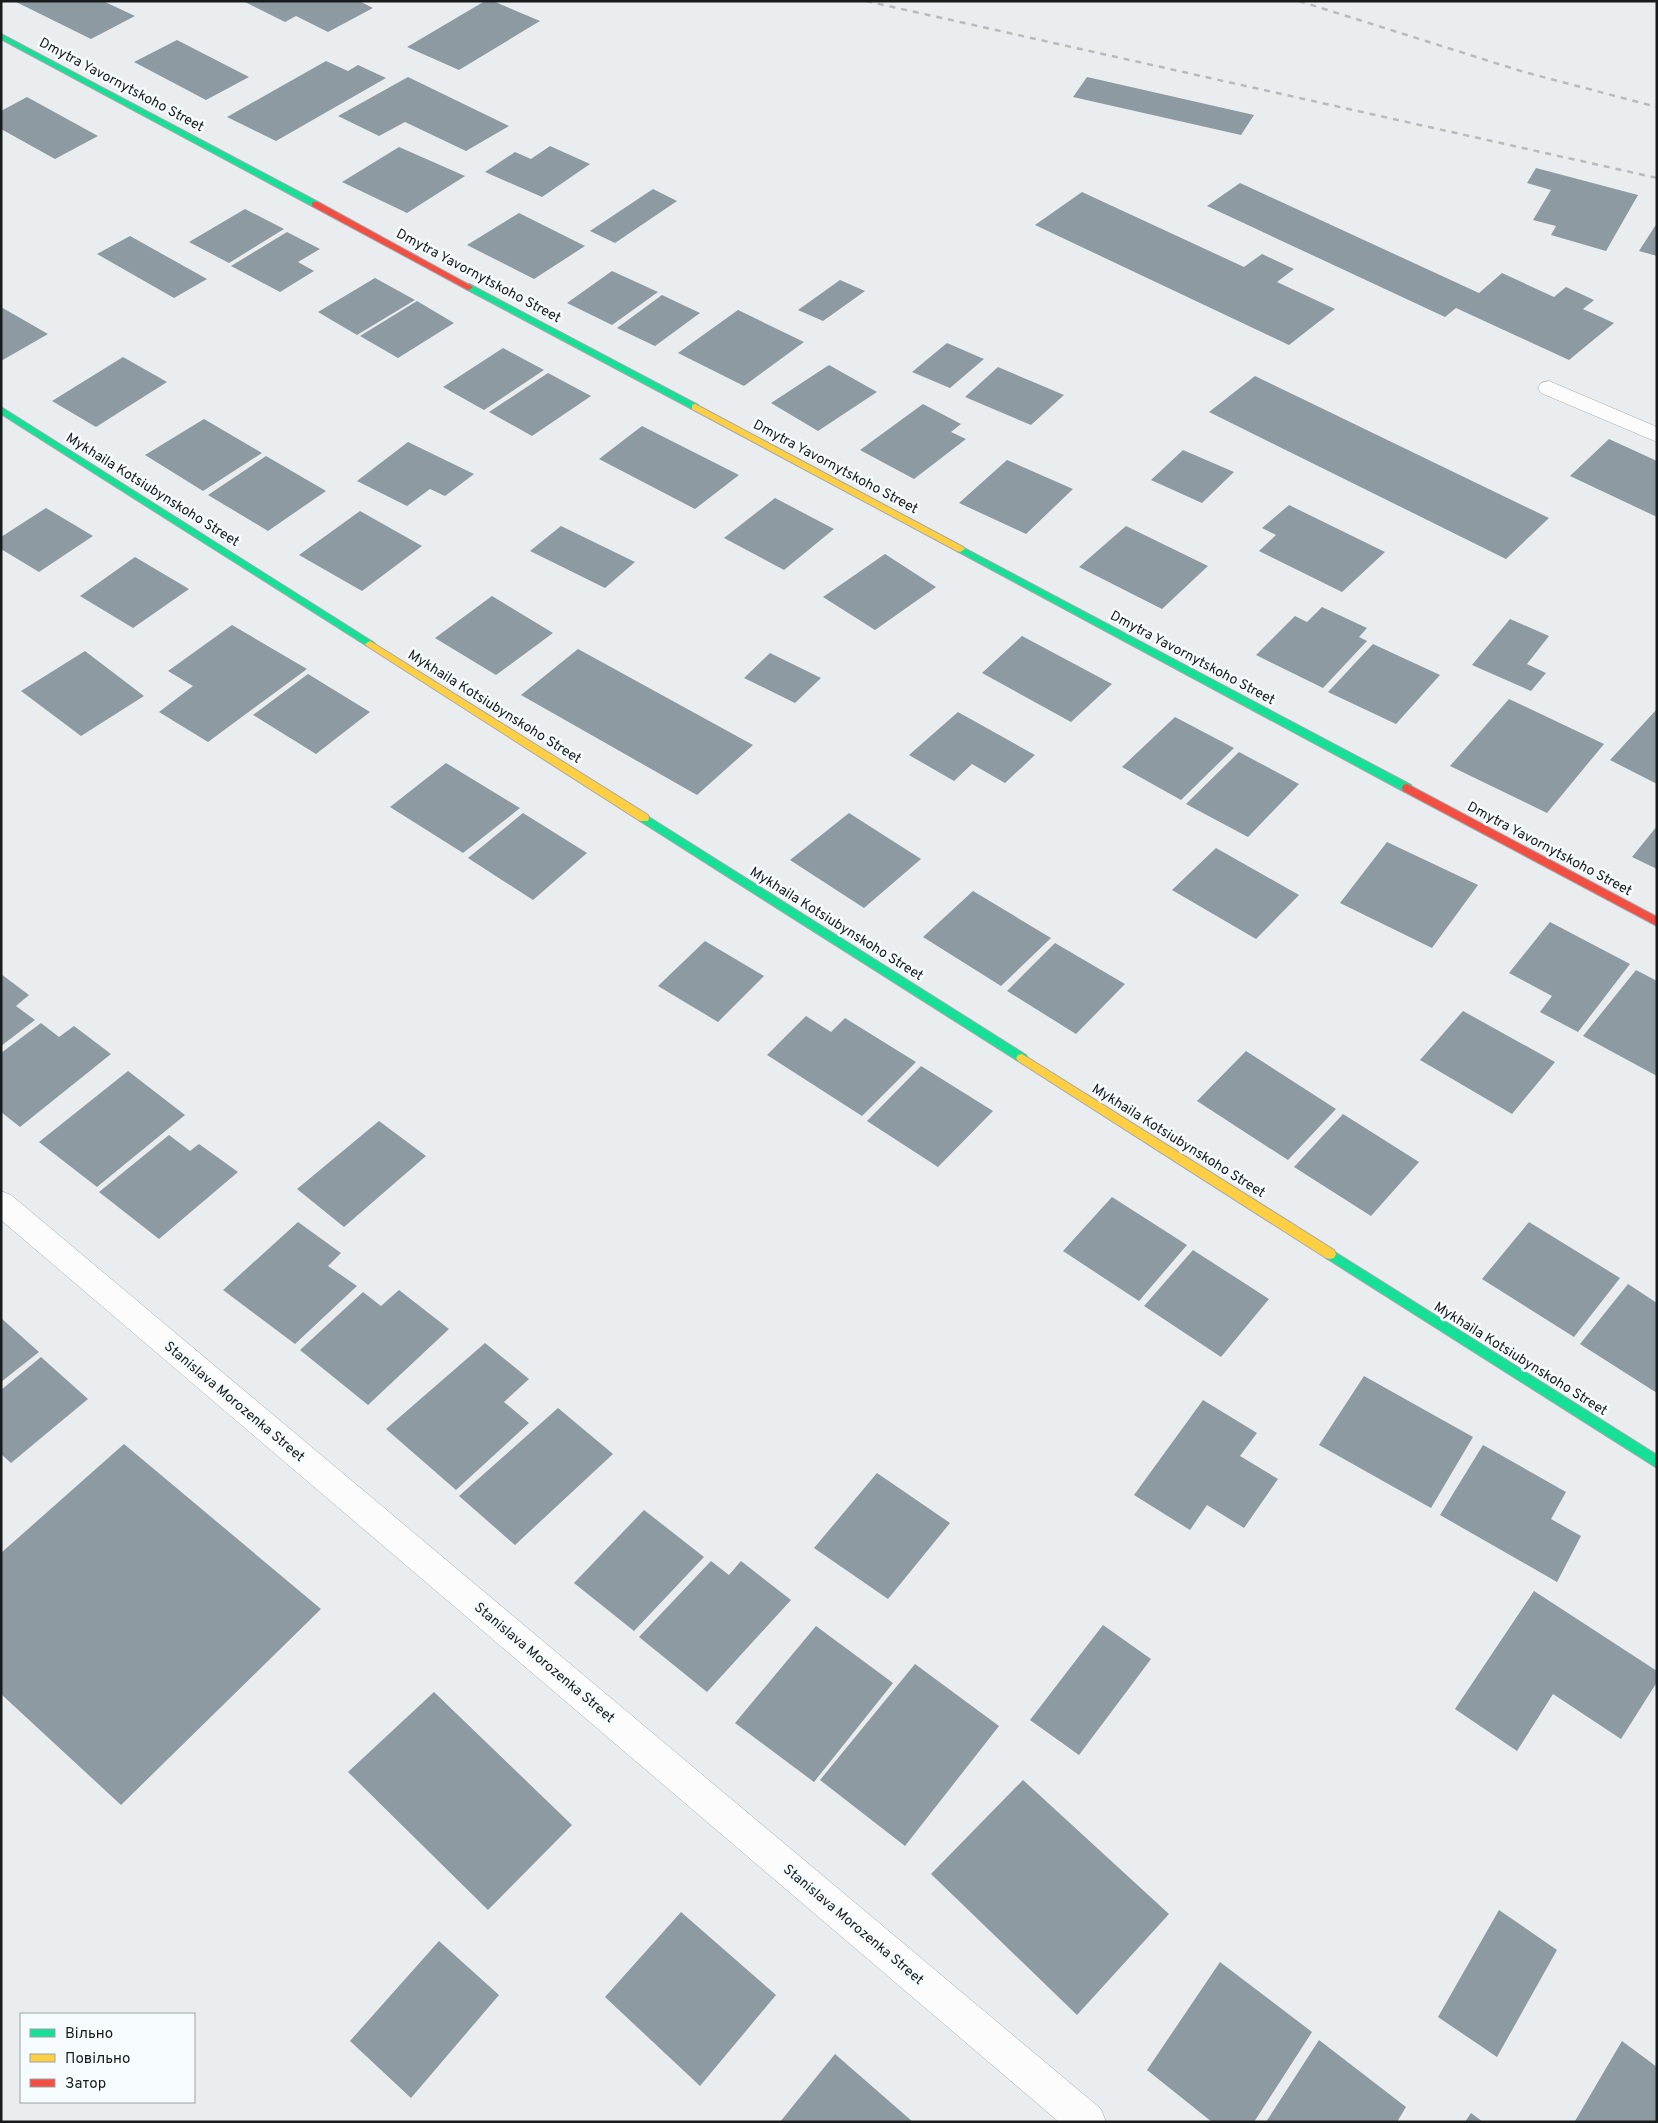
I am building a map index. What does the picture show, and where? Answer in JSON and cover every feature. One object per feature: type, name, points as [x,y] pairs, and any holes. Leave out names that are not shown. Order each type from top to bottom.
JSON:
[{"type":"street","name":"Dmytra Yavornytskoho Street","points":[[1,36],[1657,922]]},
{"type":"street","points":[[1549,388],[1657,435]]},
{"type":"street","name":"Mykhaila Kotsiubynskoho Street","points":[[1,410],[1657,1462]]},
{"type":"street","name":"Stanislava Morozenka Street","points":[[1,1203],[1088,2122]]},
{"type":"building","points":[[14,1],[103,1],[135,16],[91,39]]},
{"type":"building","points":[[243,1],[359,1],[373,8],[328,32],[296,16],[285,22]]},
{"type":"building","points":[[485,1],[493,1],[540,21],[459,70],[407,47]]},
{"type":"building","points":[[177,40],[249,77],[206,100],[134,62]]},
{"type":"building","points":[[326,61],[348,71],[358,65],[386,78],[276,141],[227,117]]},
{"type":"building","points":[[408,77],[509,126],[466,151],[405,122],[379,136],[338,116]]},
{"type":"building","points":[[1087,77],[1254,115],[1241,135],[1073,97]]},
{"type":"building","points":[[27,97],[98,136],[55,159],[1,129],[1,111]]},
{"type":"building","points":[[550,146],[590,164],[542,197],[485,172],[515,152],[531,159]]},
{"type":"building","points":[[399,147],[465,176],[407,213],[342,182]]},
{"type":"building","points":[[1536,168],[1638,195],[1606,251],[1551,235],[1556,226],[1533,220],[1551,190],[1527,183]]},
{"type":"building","points":[[1240,183],[1479,293],[1502,273],[1554,297],[1566,287],[1594,300],[1583,309],[1614,323],[1569,360],[1456,308],[1445,317],[1207,206]]},
{"type":"building","points":[[653,189],[677,201],[615,243],[590,231]]},
{"type":"building","points":[[1082,192],[1244,267],[1262,254],[1294,269],[1277,282],[1335,309],[1289,345],[1035,225]]},
{"type":"building","points":[[245,209],[284,229],[229,263],[189,242]]},
{"type":"building","points":[[519,213],[585,246],[534,279],[467,245]]},
{"type":"building","points":[[1657,223],[1657,256],[1639,251]]},
{"type":"building","points":[[287,232],[320,249],[298,262],[314,271],[280,292],[231,266]]},
{"type":"building","points":[[130,236],[207,279],[174,298],[97,254]]},
{"type":"building","points":[[612,271],[658,292],[612,325],[567,303]]},
{"type":"building","points":[[375,278],[415,300],[357,335],[318,312]]},
{"type":"building","points":[[840,280],[865,291],[823,321],[798,310]]},
{"type":"building","points":[[662,295],[700,313],[655,346],[617,328]]},
{"type":"building","points":[[417,301],[454,323],[398,358],[360,336]]},
{"type":"building","points":[[1,307],[48,334],[1,361]]},
{"type":"building","points":[[738,310],[804,342],[744,386],[678,353]]},
{"type":"building","points":[[947,343],[984,359],[950,388],[912,372]]},
{"type":"building","points":[[503,348],[544,370],[484,410],[443,387]]},
{"type":"building","points":[[123,357],[167,382],[96,427],[52,401]]},
{"type":"building","points":[[829,365],[877,392],[818,431],[771,403]]},
{"type":"building","points":[[998,367],[1064,395],[1031,425],[965,397]]},
{"type":"building","points":[[548,373],[591,396],[532,436],[489,412]]},
{"type":"building","points":[[1255,376],[1549,518],[1506,559],[1209,412]]},
{"type":"building","points":[[923,404],[961,424],[951,432],[966,439],[914,479],[860,450]]},
{"type":"building","points":[[204,419],[262,453],[203,491],[145,455]]},
{"type":"building","points":[[642,426],[739,475],[695,509],[599,459]]},
{"type":"building","points":[[1609,439],[1657,461],[1657,517],[1570,476]]},
{"type":"building","points":[[408,442],[474,474],[445,496],[430,489],[407,506],[357,481]]},
{"type":"building","points":[[1183,450],[1234,472],[1202,503],[1151,480]]},
{"type":"building","points":[[266,456],[326,491],[268,531],[208,495]]},
{"type":"building","points":[[1007,460],[1073,489],[1026,534],[959,503]]},
{"type":"building","points":[[775,498],[834,529],[784,570],[724,538]]},
{"type":"building","points":[[1289,505],[1385,552],[1342,592],[1259,551],[1276,535],[1262,528]]},
{"type":"building","points":[[46,508],[93,536],[39,572],[1,549],[1,537]]},
{"type":"building","points":[[360,511],[422,546],[362,591],[299,555]]},
{"type":"building","points":[[561,526],[635,562],[605,588],[530,551]]},
{"type":"building","points":[[1126,526],[1208,566],[1162,609],[1079,567]]},
{"type":"building","points":[[885,554],[936,587],[875,630],[823,597]]},
{"type":"building","points":[[135,557],[189,589],[133,628],[80,596]]},
{"type":"building","points":[[492,596],[553,633],[496,675],[435,638]]},
{"type":"building","points":[[1322,607],[1367,628],[1359,637],[1367,641],[1323,688],[1256,655],[1295,616],[1307,622]]},
{"type":"building","points":[[1510,619],[1549,636],[1527,664],[1546,673],[1531,691],[1472,665]]},
{"type":"building","points":[[232,625],[307,669],[208,742],[159,712],[193,686],[168,671]]},
{"type":"building","points":[[1022,636],[1112,684],[1071,722],[982,673]]},
{"type":"building","points":[[1373,644],[1440,675],[1396,724],[1328,692]]},
{"type":"building","points":[[578,649],[753,745],[697,795],[521,695]]},
{"type":"building","points":[[85,651],[144,696],[81,736],[21,691]]},
{"type":"building","points":[[770,653],[821,678],[795,703],[744,678]]},
{"type":"building","points":[[308,674],[370,712],[316,754],[253,715]]},
{"type":"building","points":[[1509,699],[1604,744],[1547,813],[1450,766]]},
{"type":"building","points":[[1657,709],[1657,784],[1610,760]]},
{"type":"building","points":[[958,712],[1035,755],[1005,783],[972,764],[954,781],[909,755]]},
{"type":"building","points":[[1175,717],[1234,748],[1181,800],[1122,767]]},
{"type":"building","points":[[1239,752],[1299,784],[1248,837],[1186,804]]},
{"type":"building","points":[[446,763],[520,808],[463,853],[390,807]]},
{"type":"building","points":[[523,813],[587,853],[533,900],[468,858]]},
{"type":"building","points":[[849,813],[921,859],[864,908],[790,860]]},
{"type":"building","points":[[1657,826],[1657,869],[1632,857]]},
{"type":"building","points":[[1387,842],[1478,885],[1432,948],[1340,903]]},
{"type":"building","points":[[1216,848],[1299,895],[1256,939],[1172,890]]},
{"type":"building","points":[[973,891],[1051,938],[1001,986],[923,937]]},
{"type":"building","points":[[1550,922],[1630,964],[1578,1032],[1540,1012],[1552,996],[1509,973]]},
{"type":"building","points":[[705,941],[764,976],[718,1022],[658,986]]},
{"type":"building","points":[[1055,943],[1125,984],[1076,1034],[1007,991]]},
{"type":"building","points":[[1636,970],[1657,981],[1657,1076],[1583,1036]]},
{"type":"building","points":[[1,974],[29,995],[16,1006],[35,1020],[1,1046]]},
{"type":"building","points":[[1463,1011],[1555,1062],[1512,1114],[1420,1060]]},
{"type":"building","points":[[806,1016],[831,1032],[845,1018],[916,1062],[862,1116],[767,1055]]},
{"type":"building","points":[[41,1023],[59,1037],[74,1026],[111,1054],[20,1127],[1,1112],[1,1053]]},
{"type":"building","points":[[1246,1051],[1336,1109],[1288,1160],[1197,1101]]},
{"type":"building","points":[[921,1066],[993,1111],[938,1167],[867,1121]]},
{"type":"building","points":[[128,1071],[185,1115],[97,1187],[39,1142]]},
{"type":"building","points":[[1343,1114],[1419,1162],[1371,1216],[1294,1167]]},
{"type":"building","points":[[379,1121],[426,1156],[344,1227],[297,1189]]},
{"type":"building","points":[[169,1135],[190,1151],[199,1144],[238,1172],[159,1239],[99,1192]]},
{"type":"building","points":[[1112,1197],[1187,1245],[1139,1301],[1063,1251]]},
{"type":"building","points":[[298,1222],[341,1253],[328,1266],[357,1286],[295,1344],[223,1290]]},
{"type":"building","points":[[1529,1222],[1620,1278],[1574,1337],[1482,1279]]},
{"type":"building","points":[[1193,1250],[1269,1299],[1221,1357],[1144,1306]]},
{"type":"building","points":[[1628,1284],[1657,1303],[1657,1393],[1580,1344]]},
{"type":"building","points":[[399,1290],[449,1329],[368,1405],[300,1350],[363,1292],[381,1306]]},
{"type":"building","points":[[1,1318],[39,1352],[1,1382]]},
{"type":"building","points":[[485,1343],[529,1379],[504,1402],[529,1423],[456,1490],[386,1429]]},
{"type":"building","points":[[41,1357],[88,1399],[11,1463],[1,1454],[1,1390]]},
{"type":"building","points":[[1364,1376],[1473,1437],[1431,1508],[1319,1445]]},
{"type":"building","points":[[1203,1400],[1257,1433],[1240,1456],[1278,1479],[1244,1528],[1207,1505],[1190,1530],[1134,1495]]},
{"type":"building","points":[[558,1408],[613,1454],[515,1545],[459,1496]]},
{"type":"building","points":[[124,1444],[321,1609],[121,1805],[1,1694],[1,1553]]},
{"type":"building","points":[[1483,1445],[1566,1492],[1551,1519],[1581,1536],[1557,1582],[1440,1515]]},
{"type":"building","points":[[877,1473],[950,1523],[888,1599],[814,1548]]},
{"type":"building","points":[[644,1510],[704,1557],[634,1631],[574,1583]]},
{"type":"building","points":[[711,1561],[729,1575],[741,1561],[791,1600],[707,1692],[639,1637]]},
{"type":"building","points":[[1534,1591],[1657,1671],[1657,1682],[1621,1739],[1553,1694],[1517,1751],[1455,1709]]},
{"type":"building","points":[[1103,1625],[1151,1659],[1079,1755],[1030,1720]]},
{"type":"building","points":[[816,1626],[893,1683],[814,1782],[735,1723]]},
{"type":"building","points":[[915,1664],[999,1726],[905,1846],[820,1780]]},
{"type":"building","points":[[434,1692],[572,1825],[488,1910],[348,1772]]},
{"type":"building","points":[[1023,1780],[1169,1914],[1077,2015],[931,1874]]},
{"type":"building","points":[[1499,1910],[1557,1950],[1497,2057],[1438,2017]]},
{"type":"building","points":[[681,1912],[776,1995],[700,2086],[605,1997]]},
{"type":"building","points":[[439,1941],[499,1995],[411,2098],[350,2041]]},
{"type":"building","points":[[1220,1962],[1312,2032],[1254,2122],[1212,2122],[1147,2070]]},
{"type":"building","points":[[1319,2040],[1406,2107],[1397,2122],[1266,2122]]},
{"type":"building","points":[[1622,2041],[1657,2067],[1657,2122],[1576,2122],[1575,2121]]},
{"type":"building","points":[[835,2054],[913,2122],[780,2122]]},
{"type":"building","points":[[1471,2113],[1483,2122],[1465,2122]]},
{"type":"railway","points":[[866,1],[1657,178]]},
{"type":"railway","points":[[1299,1],[1524,72],[1657,107]]},
{"type":"traffic: fast","points":[[1,36],[315,204]]},
{"type":"traffic: fast","points":[[469,287],[695,407]]},
{"type":"traffic: fast","points":[[1,410],[370,644]]},
{"type":"traffic: fast","points":[[960,549],[1407,788]]},
{"type":"traffic: fast","points":[[644,818],[1022,1058]]},
{"type":"traffic: fast","points":[[1330,1254],[1657,1462]]},
{"type":"traffic: slow","points":[[695,407],[960,549]]},
{"type":"traffic: slow","points":[[370,644],[644,818]]},
{"type":"traffic: slow","points":[[1022,1058],[1330,1254]]},
{"type":"traffic: jam","points":[[315,204],[469,287]]},
{"type":"traffic: jam","points":[[1407,788],[1657,922]]}]
